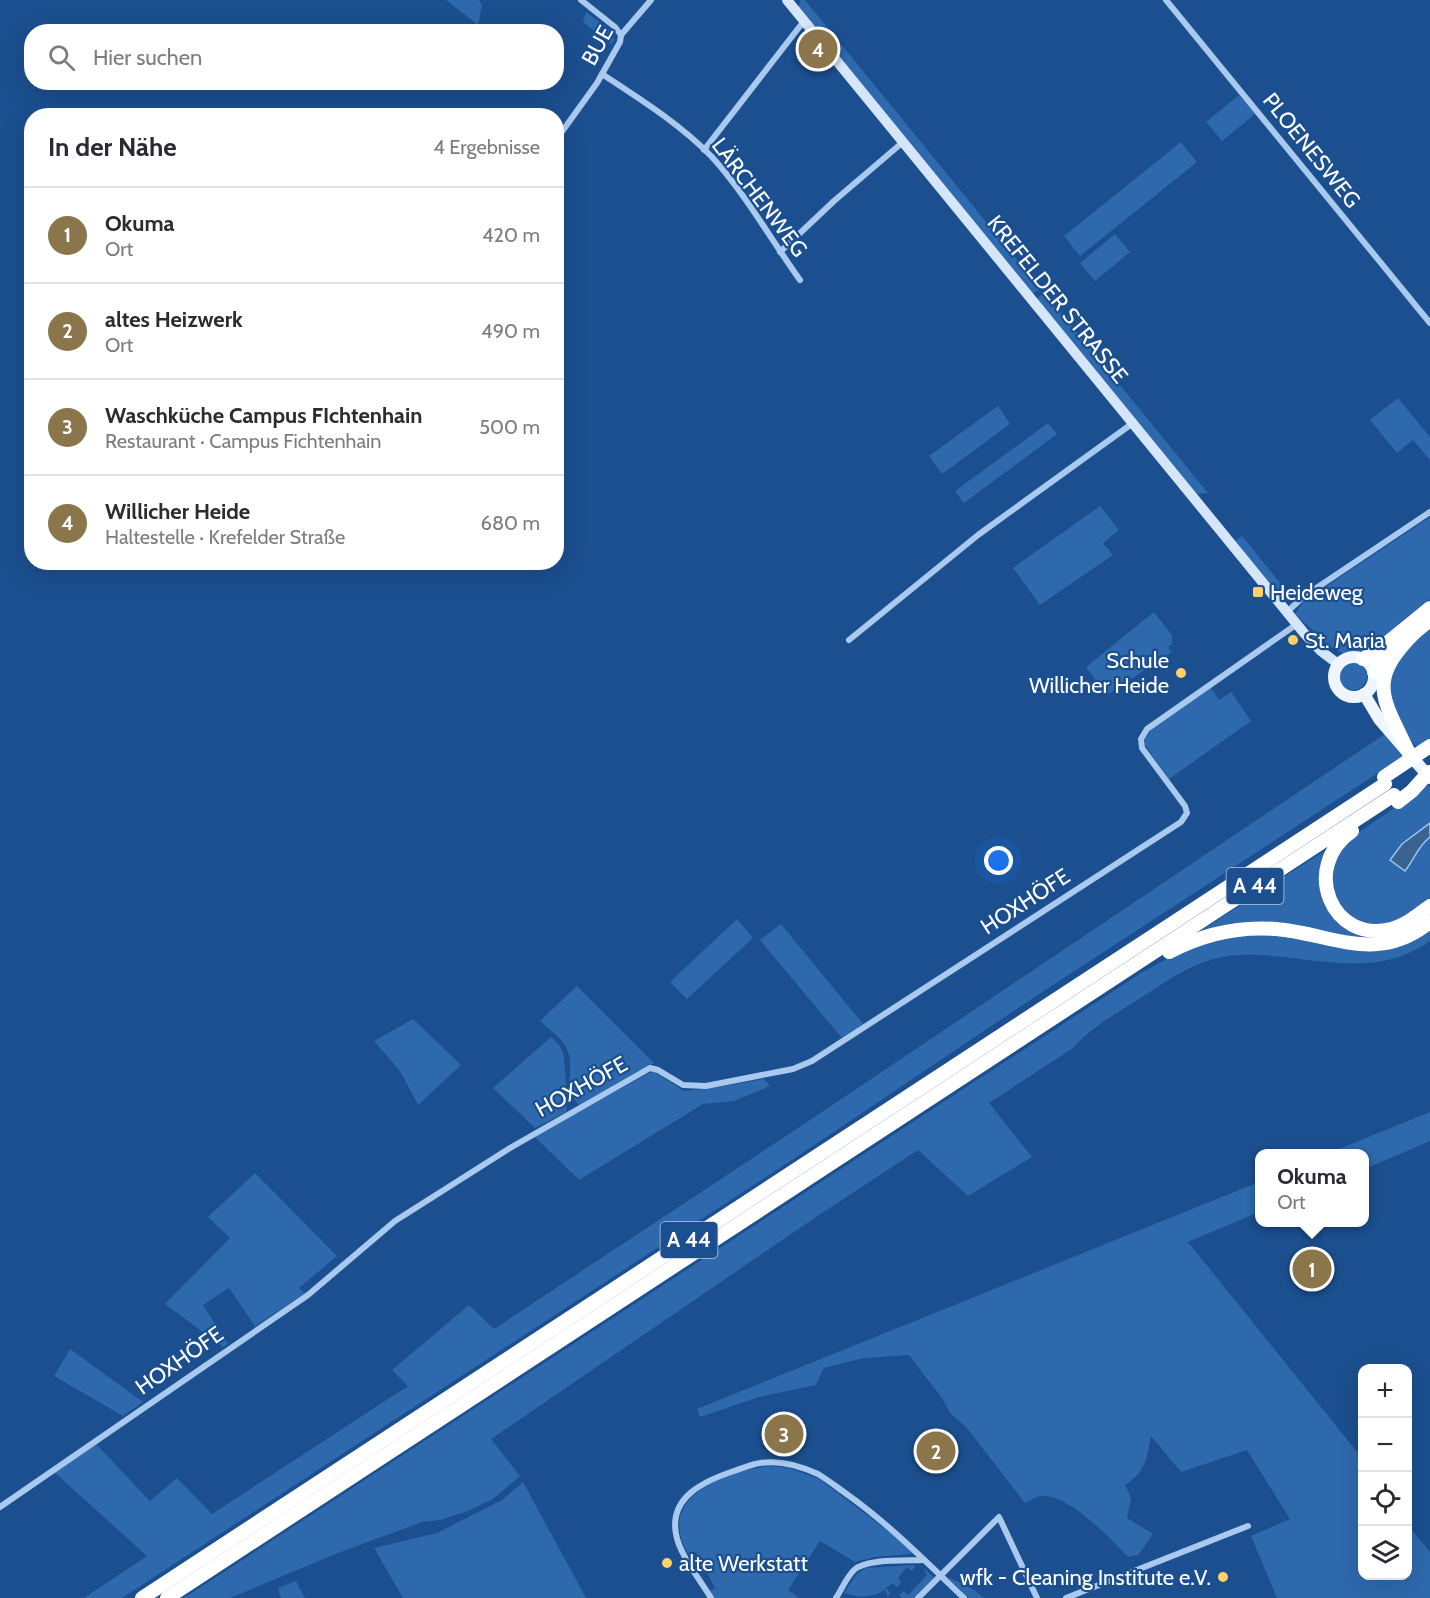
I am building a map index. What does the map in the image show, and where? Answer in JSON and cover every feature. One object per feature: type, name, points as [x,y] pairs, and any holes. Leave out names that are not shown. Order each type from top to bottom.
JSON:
[{"type":"highway","points":[[1363,659],[1381,648],[1430,608]]},
{"type":"highway","points":[[1374,672],[1381,660],[1430,621]]},
{"type":"highway","points":[[1408,753],[1387,710],[1383,689],[1390,662],[1416,631]]},
{"type":"highway","points":[[1430,746],[1336,846],[1326,867],[1327,892],[1335,908],[1343,917],[1359,927],[1387,930],[1415,917],[1430,906]]},
{"type":"highway","name":"A 44","points":[[167,1598],[1116,977],[1390,789],[1430,754]]},
{"type":"highway","name":"A 44","points":[[142,1598],[1320,827],[1390,789],[1430,774]]},
{"type":"highway","points":[[1116,977],[1191,941],[1223,932],[1250,928],[1280,929],[1342,943],[1371,945],[1404,938],[1430,922]]},
{"type":"main road","name":"KREFELDER STRASSE","points":[[788,0],[1287,612],[1319,649],[1338,664]]},
{"type":"main road","points":[[1348,658],[1363,659],[1374,672],[1372,687],[1364,694],[1347,696],[1337,688],[1334,676],[1338,664],[1348,658]]},
{"type":"main road","points":[[1364,694],[1374,712],[1408,753],[1430,774]]},
{"type":"street","points":[[581,0],[615,27],[621,35]]},
{"type":"street","name":"BUE","points":[[564,129],[602,74],[620,42],[621,35],[651,0]]},
{"type":"street","name":"PLOENESWEG","points":[[1166,0],[1430,323]]},
{"type":"street","points":[[704,150],[804,21]]},
{"type":"street","name":"LÄRCHENWEG","points":[[602,74],[673,123],[704,150],[725,173],[800,280]]},
{"type":"street","points":[[780,252],[834,201],[903,142]]},
{"type":"street","points":[[849,640],[978,535],[1133,423]]},
{"type":"street","points":[[1287,612],[1303,597],[1430,512]]},
{"type":"street","name":"HOXHÖFE","points":[[0,1507],[308,1295],[395,1221],[572,1111],[650,1068],[683,1085],[706,1086],[793,1069],[812,1061],[1181,822],[1186,813],[1185,806],[1142,748],[1142,739],[1147,729],[1297,624]]},
{"type":"street","points":[[711,1598],[680,1546],[676,1534],[676,1516],[682,1501],[698,1487],[718,1476],[760,1463],[789,1464],[819,1475],[862,1505],[964,1598]]},
{"type":"street","points":[[918,1598],[999,1517],[1037,1598]]},
{"type":"street","points":[[1066,1598],[1248,1526]]},
{"type":"street","points":[[836,1598],[847,1578],[856,1568],[867,1563],[924,1560]]},
{"type":"shaded area","points":[[446,0],[479,0],[482,5],[477,24]]},
{"type":"shaded area","points":[[800,0],[805,0],[1041,289],[1033,293],[799,7]]},
{"type":"shaded area","points":[[586,12],[612,31],[614,40],[611,44],[583,22]]},
{"type":"shaded area","points":[[1239,95],[1255,114],[1222,141],[1206,122]]},
{"type":"shaded area","points":[[1181,142],[1197,162],[1080,256],[1064,236]]},
{"type":"shaded area","points":[[1115,234],[1130,252],[1095,281],[1080,263]]},
{"type":"shaded area","points":[[1044,292],[1208,493],[1197,494],[1037,299]]},
{"type":"shaded area","points":[[1398,398],[1430,437],[1430,460],[1413,440],[1397,453],[1370,420]]},
{"type":"shaded area","points":[[998,406],[1010,424],[942,474],[929,456]]},
{"type":"shaded area","points":[[1048,423],[1057,434],[964,503],[955,491]]},
{"type":"shaded area","points":[[1100,506],[1119,530],[1103,543],[1113,555],[1040,605],[1013,568]]},
{"type":"shaded area","points":[[1430,517],[1430,599],[1388,635],[1360,654],[1345,654],[1332,648],[1295,614],[1303,602]]},
{"type":"shaded area","points":[[1242,536],[1294,600],[1283,599],[1235,541]]},
{"type":"shaded area","points":[[1154,612],[1172,635],[1172,645],[1169,645],[1169,650],[1173,651],[1107,695],[1086,667]]},
{"type":"shaded area","points":[[1430,625],[1430,739],[1417,747],[1408,737],[1387,691],[1394,663]]},
{"type":"shaded area","points":[[1353,662],[1363,666],[1367,676],[1363,686],[1353,690],[1343,686],[1339,676],[1343,666]]},
{"type":"shaded area","points":[[1211,688],[1219,700],[1231,692],[1251,721],[1169,779],[1145,745],[1145,739],[1151,730]]},
{"type":"shaded area","points":[[1385,734],[1404,756],[122,1598],[84,1598],[147,1556],[54,1472],[96,1444],[150,1501],[177,1478],[212,1514],[408,1386],[392,1370],[469,1305],[494,1329]]},
{"type":"shaded area","points":[[1428,785],[1430,787],[1430,823],[1410,840],[1417,849],[1430,837],[1430,899],[1399,921],[1375,925],[1349,915],[1339,904],[1332,890],[1334,862],[1349,839]]},
{"type":"shaded area","points":[[1430,823],[1430,837],[1419,848],[1405,871],[1390,860],[1402,844]]},
{"type":"shaded area","points":[[1332,846],[1327,855],[1337,915],[1397,934],[1371,940],[1287,928],[1196,934]]},
{"type":"shaded area","points":[[737,919],[753,938],[687,999],[670,982]]},
{"type":"shaded area","points":[[781,924],[863,1024],[842,1038],[760,940]]},
{"type":"shaded area","points":[[1430,929],[1430,941],[1406,954],[1382,961],[1357,963],[1255,955],[1229,956],[1205,962],[1182,972],[1104,1021],[1073,1048],[989,1103],[1032,1157],[968,1196],[918,1150],[491,1439],[520,1476],[493,1499],[468,1511],[440,1520],[422,1522],[338,1553],[230,1598],[184,1598],[1141,973],[1168,958],[1214,939],[1244,934],[1296,937],[1339,948]]},
{"type":"shaded area","points":[[577,986],[654,1063],[579,1105],[571,1091],[567,1049],[559,1037],[540,1021]]},
{"type":"shaded area","points":[[413,1019],[461,1065],[418,1105],[400,1071],[374,1041]]},
{"type":"shaded area","points":[[551,1037],[563,1053],[566,1112],[535,1128],[493,1088]]},
{"type":"shaded area","points":[[653,1071],[684,1091],[764,1079],[770,1086],[734,1101],[703,1104],[579,1180],[534,1136]]},
{"type":"shaded area","points":[[1430,1112],[1430,1141],[1369,1167],[1369,1149],[1339,1149]]},
{"type":"shaded area","points":[[255,1173],[337,1256],[299,1288],[305,1293],[255,1326],[229,1288],[203,1305],[228,1344],[223,1347],[165,1304],[230,1238],[208,1217]]},
{"type":"shaded area","points":[[1255,1184],[1255,1214],[1188,1242],[1358,1453],[1358,1580],[1412,1580],[1412,1530],[1430,1552],[1430,1598],[1277,1598],[1251,1536],[1290,1519],[1247,1450],[1181,1472],[1151,1436],[1142,1469],[1125,1485],[1131,1498],[1127,1518],[1153,1534],[1138,1555],[1128,1557],[1089,1519],[1064,1502],[1053,1497],[1042,1496],[1025,1503],[966,1427],[951,1414],[942,1398],[909,1355],[864,1358],[824,1368],[816,1385],[759,1397],[700,1417],[697,1409]]},
{"type":"shaded area","points":[[70,1349],[143,1402],[123,1416],[54,1376]]},
{"type":"shaded area","points":[[770,1466],[789,1468],[819,1479],[905,1544],[912,1550],[911,1554],[874,1557],[855,1562],[820,1541],[788,1590],[799,1598],[714,1598],[710,1591],[715,1588],[696,1552],[688,1554],[682,1539],[680,1521],[685,1507],[694,1495],[708,1485],[740,1472]]},
{"type":"shaded area","points":[[523,1482],[586,1598],[403,1598],[374,1548],[437,1533],[502,1500]]},
{"type":"shaded area","points":[[914,1565],[912,1571],[907,1567],[898,1578],[901,1582],[897,1587],[893,1583],[886,1588],[890,1593],[888,1596],[885,1590],[875,1595],[864,1596],[844,1593],[857,1574],[866,1568]]},
{"type":"shaded area","points":[[925,1569],[934,1578],[914,1598],[902,1598],[899,1595],[904,1591],[908,1595],[927,1575]]},
{"type":"shaded area","points":[[950,1578],[973,1589],[984,1598],[969,1598]]},
{"type":"shaded area","points":[[296,1581],[305,1598],[281,1598],[278,1588]]},
{"type":"place","name":"Willicher Heide","points":[[818,49]]},
{"type":"place","name":"Heideweg","points":[[1258,592]]},
{"type":"place","name":"St. Maria","points":[[1293,640]]},
{"type":"place","name":"Schule Willicher Heide","points":[[1181,673]]},
{"type":"place","name":"Okuma","points":[[1312,1269]]},
{"type":"place","name":"Waschküche Campus FIchtenhain","points":[[784,1434]]},
{"type":"place","name":"altes Heizwerk","points":[[936,1451]]},
{"type":"place","name":"alte Werkstatt","points":[[667,1563]]},
{"type":"place","name":"wfk - Cleaning Institute e.V.","points":[[1223,1577]]}]
